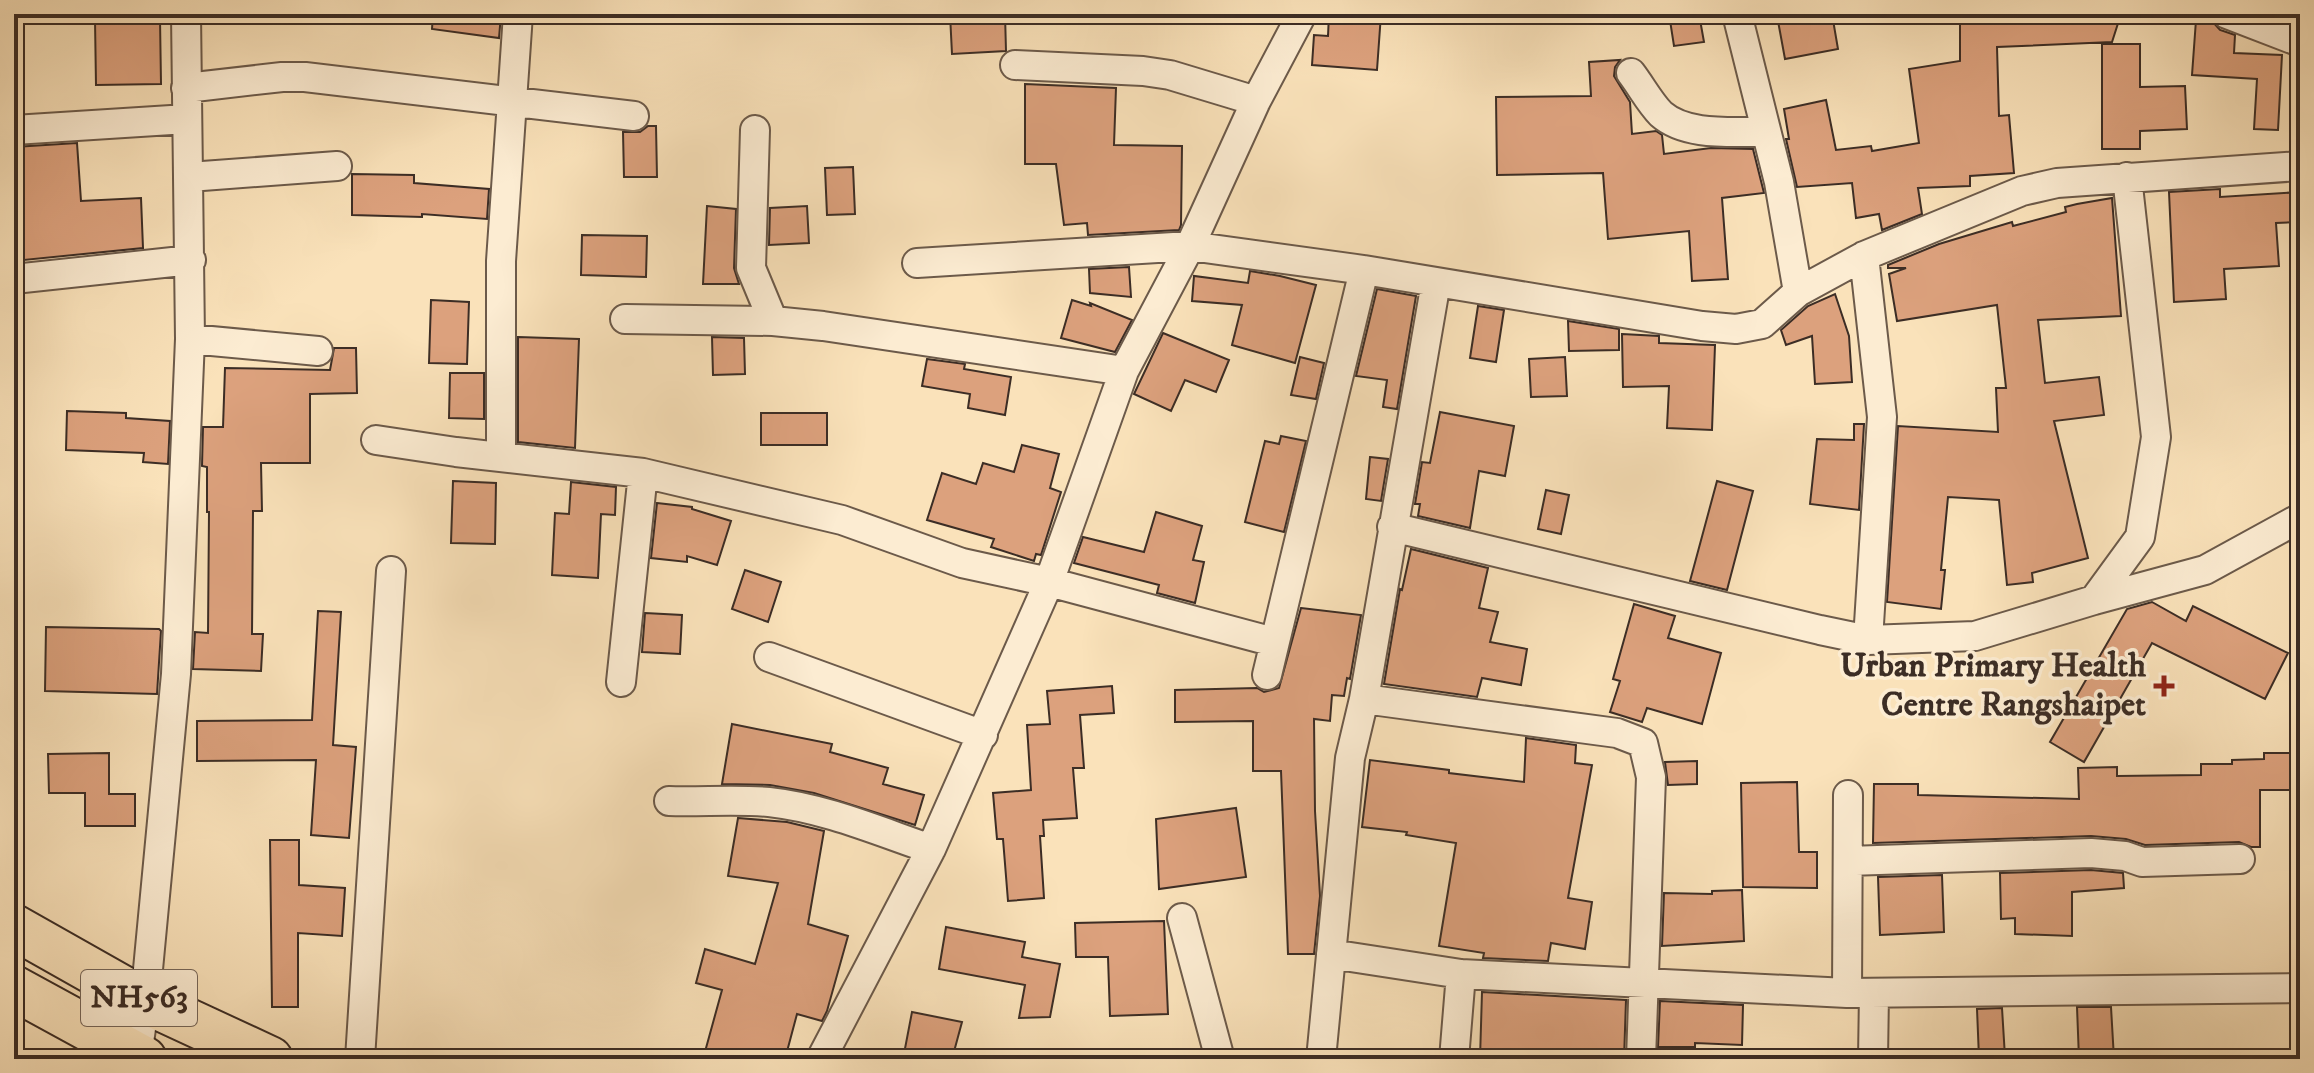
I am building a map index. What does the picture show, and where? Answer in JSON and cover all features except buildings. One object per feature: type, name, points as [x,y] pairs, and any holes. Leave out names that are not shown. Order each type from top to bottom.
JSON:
[{"type":"highway","name":"NH563","points":[[14,927],[145,1001],[270,1059]]},
{"type":"highway","name":"NH563","points":[[14,988],[140,1058]]},
{"type":"street","points":[[140,1058],[176,674],[190,339],[186,14]]},
{"type":"street","points":[[501,456],[501,261],[518,14]]},
{"type":"street","points":[[821,1059],[931,849],[983,735],[1049,582],[1124,371],[1190,246],[1256,101],[1302,14]]},
{"type":"street","points":[[1737,14],[1787,219],[1798,292]]},
{"type":"street","points":[[2227,14],[2300,42]]},
{"type":"street","points":[[1015,65],[1120,69],[1170,75],[1256,101]]},
{"type":"street","points":[[1631,73],[1662,114],[1677,123],[1696,129],[1766,132]]},
{"type":"street","points":[[186,88],[305,77],[634,116]]},
{"type":"street","points":[[14,130],[187,119]]},
{"type":"street","points":[[755,130],[751,268],[773,321]]},
{"type":"street","points":[[189,177],[337,166]]},
{"type":"street","points":[[917,263],[1190,246],[1364,270],[1736,329],[1762,324],[1798,292],[1864,256],[2022,191],[2057,183],[2300,166]]},
{"type":"street","points":[[2094,600],[2140,537],[2156,437],[2127,177]]},
{"type":"street","points":[[1864,256],[1882,417],[1868,640]]},
{"type":"street","points":[[14,279],[191,260]]},
{"type":"street","points":[[1267,675],[1364,270]]},
{"type":"street","points":[[1321,1059],[1350,758],[1364,699],[1436,282]]},
{"type":"street","points":[[625,319],[773,321],[823,326],[1124,371]]},
{"type":"street","points":[[190,339],[318,351]]},
{"type":"street","points":[[376,440],[643,473],[842,520],[962,563],[1049,582],[1274,642]]},
{"type":"street","points":[[621,682],[643,473]]},
{"type":"street","points":[[1392,527],[1868,640],[1975,636],[2205,570],[2300,518]]},
{"type":"street","points":[[360,1059],[391,571]]},
{"type":"street","points":[[769,657],[983,735]]},
{"type":"street","points":[[1364,699],[1617,733],[1643,743],[1651,777],[1641,1059]]},
{"type":"street","points":[[1848,795],[1848,861],[1861,993],[1873,1059]]},
{"type":"street","points":[[669,801],[791,805],[829,814],[931,849]]},
{"type":"street","points":[[1848,861],[2091,853],[2125,856],[2142,862],[2240,859]]},
{"type":"street","points":[[1182,918],[1220,1059]]},
{"type":"street","points":[[1331,954],[1461,974],[1861,993],[2300,988]]},
{"type":"street","points":[[1454,1059],[1461,974]]},
{"type":"place","name":"Urban Primary Health Centre Rangshaipet","points":[[2164,686]]}]
